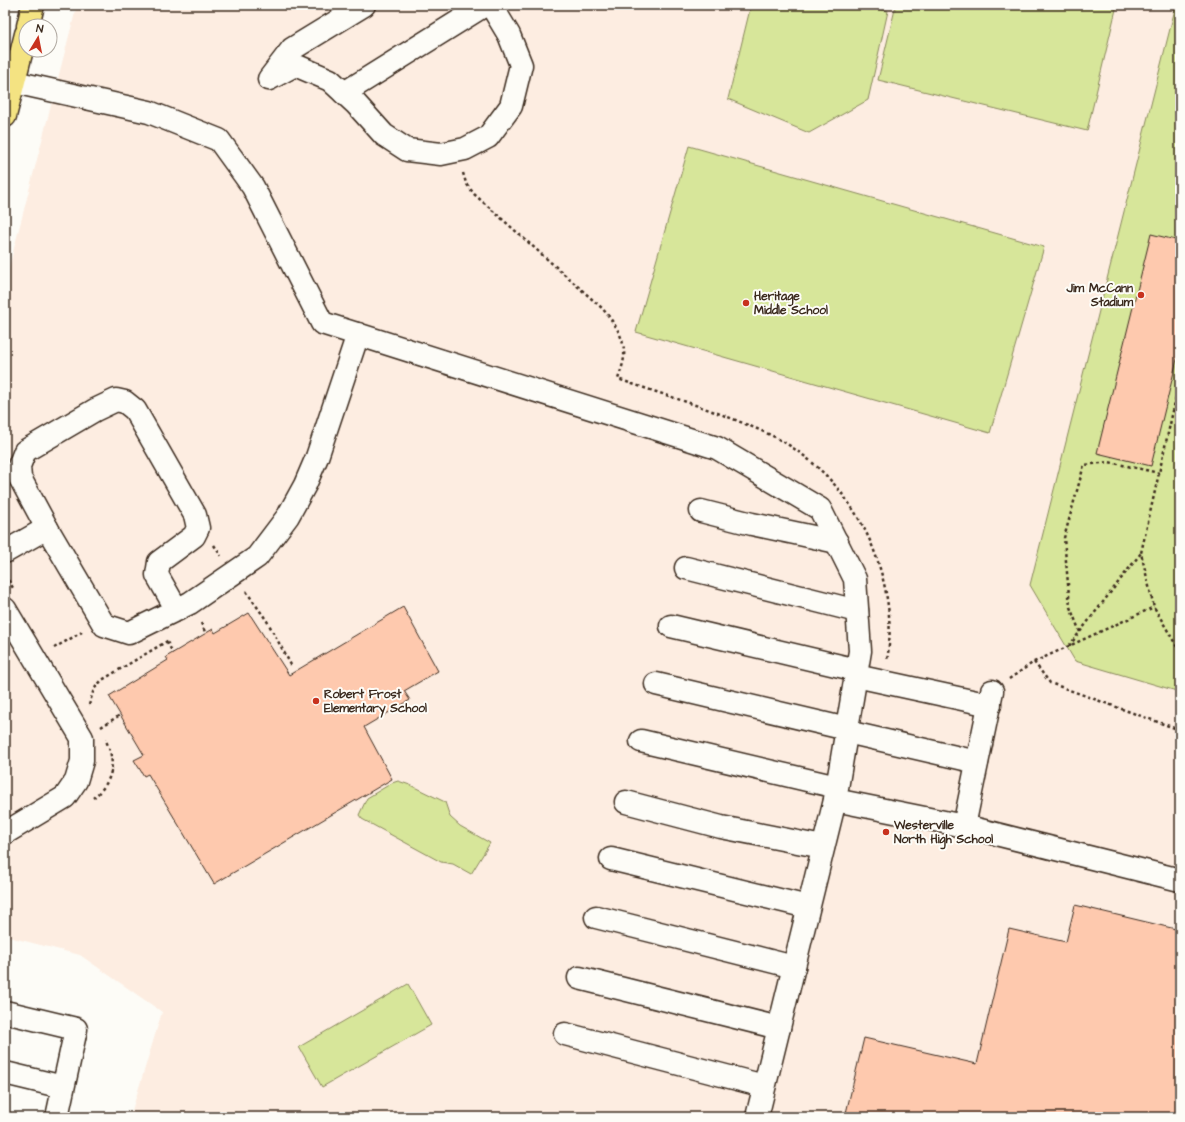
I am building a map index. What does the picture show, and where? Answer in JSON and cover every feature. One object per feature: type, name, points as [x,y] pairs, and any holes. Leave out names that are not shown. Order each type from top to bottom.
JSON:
[{"type":"main road","points":[[30,18],[34,5]]},
{"type":"main road","points":[[5,116],[9,81],[18,56]]},
{"type":"lane","points":[[364,5],[292,48],[270,79],[295,65],[330,80],[356,104],[384,135],[407,150],[441,154],[465,149],[488,137],[511,106],[521,64],[509,35],[491,5]]},
{"type":"lane","points":[[344,93],[486,5]]},
{"type":"lane","points":[[9,81],[149,112],[218,140],[253,187],[322,323],[717,448],[820,509],[855,578],[860,651],[836,793],[757,1117]]},
{"type":"lane","points":[[177,610],[157,574],[158,562],[194,536],[198,528],[194,515],[136,410],[125,402],[116,400],[95,410],[25,451],[18,466],[20,478],[47,528],[104,624],[129,633],[177,610],[190,603],[257,557],[288,516],[318,457],[358,334]]},
{"type":"lane","points":[[701,511],[752,524],[836,542]]},
{"type":"lane","points":[[5,552],[47,528]]},
{"type":"lane","points":[[686,568],[857,611]]},
{"type":"lane","points":[[5,609],[82,738],[82,761],[76,781],[65,797],[5,833]]},
{"type":"lane","points":[[671,626],[856,673],[991,698],[964,826]]},
{"type":"lane","points":[[656,684],[977,762]]},
{"type":"lane","points":[[641,741],[836,793],[1180,880]]},
{"type":"lane","points":[[626,802],[721,827],[823,847]]},
{"type":"lane","points":[[611,859],[808,907]]},
{"type":"lane","points":[[596,917],[794,967]]},
{"type":"lane","points":[[579,978],[779,1028]]},
{"type":"lane","points":[[5,1012],[76,1029],[57,1117]]},
{"type":"lane","points":[[565,1034],[764,1086]]},
{"type":"lane","points":[[5,1073],[63,1087]]},
{"type":"path","points":[[462,171],[466,183],[474,194],[602,308],[610,318],[620,333],[624,351],[618,379],[720,414],[762,431],[792,447],[810,460],[837,486],[864,526],[874,548],[881,570],[890,615],[889,651]]},
{"type":"path","points":[[1069,646],[1141,553],[1180,380]]},
{"type":"path","points":[[1080,632],[1070,608],[1064,538],[1084,465],[1110,462],[1159,473]]},
{"type":"path","points":[[1141,553],[1154,607],[1180,652]]},
{"type":"path","points":[[247,592],[267,621],[291,665]]},
{"type":"path","points":[[991,698],[1034,662],[1154,607]]},
{"type":"path","points":[[201,623],[206,634]]},
{"type":"path","points":[[52,649],[74,636]]},
{"type":"path","points":[[167,642],[173,653]]},
{"type":"path","points":[[1034,662],[1050,683],[1180,730]]},
{"type":"path","points":[[99,728],[120,715]]},
{"type":"shaded area","points":[[77,5],[1180,5],[1180,1117],[130,1117],[162,1012],[80,955],[5,936],[5,283]]},
{"type":"green space","points":[[751,5],[859,5],[888,11],[868,100],[809,133],[728,99]]},
{"type":"green space","points":[[896,5],[1117,5],[1087,131],[878,80]]},
{"type":"green space","name":"Jim McCann Stadium","points":[[1176,5],[1180,5],[1180,692],[1075,661],[1030,585]]},
{"type":"green space","points":[[689,146],[1044,247],[990,433],[636,332]]},
{"type":"green space","points":[[398,781],[410,785],[445,802],[450,817],[460,826],[490,843],[471,874],[453,864],[441,862],[362,819],[359,815],[367,798]]},
{"type":"green space","points":[[408,984],[431,1025],[322,1087],[299,1047]]},
{"type":"building","points":[[1151,234],[1180,241],[1180,347],[1151,466],[1097,453]]},
{"type":"building","name":"Robert Frost Elementary School","points":[[403,607],[438,671],[404,691],[410,700],[364,727],[392,779],[214,884],[148,774],[144,776],[134,760],[144,755],[109,696],[168,660],[166,657],[213,629],[215,633],[249,613],[289,675]]},
{"type":"building","points":[[1075,905],[1180,930],[1180,1117],[864,1117],[846,1113],[864,1038],[977,1064],[1009,929],[1066,942]]},
{"type":"place","name":"Jim McCann Stadium","points":[[1141,295]]},
{"type":"place","name":"Heritage Middle School","points":[[746,303]]},
{"type":"place","name":"Robert Frost Elementary School","points":[[316,701]]},
{"type":"place","name":"Westerville North High School","points":[[886,832]]}]
